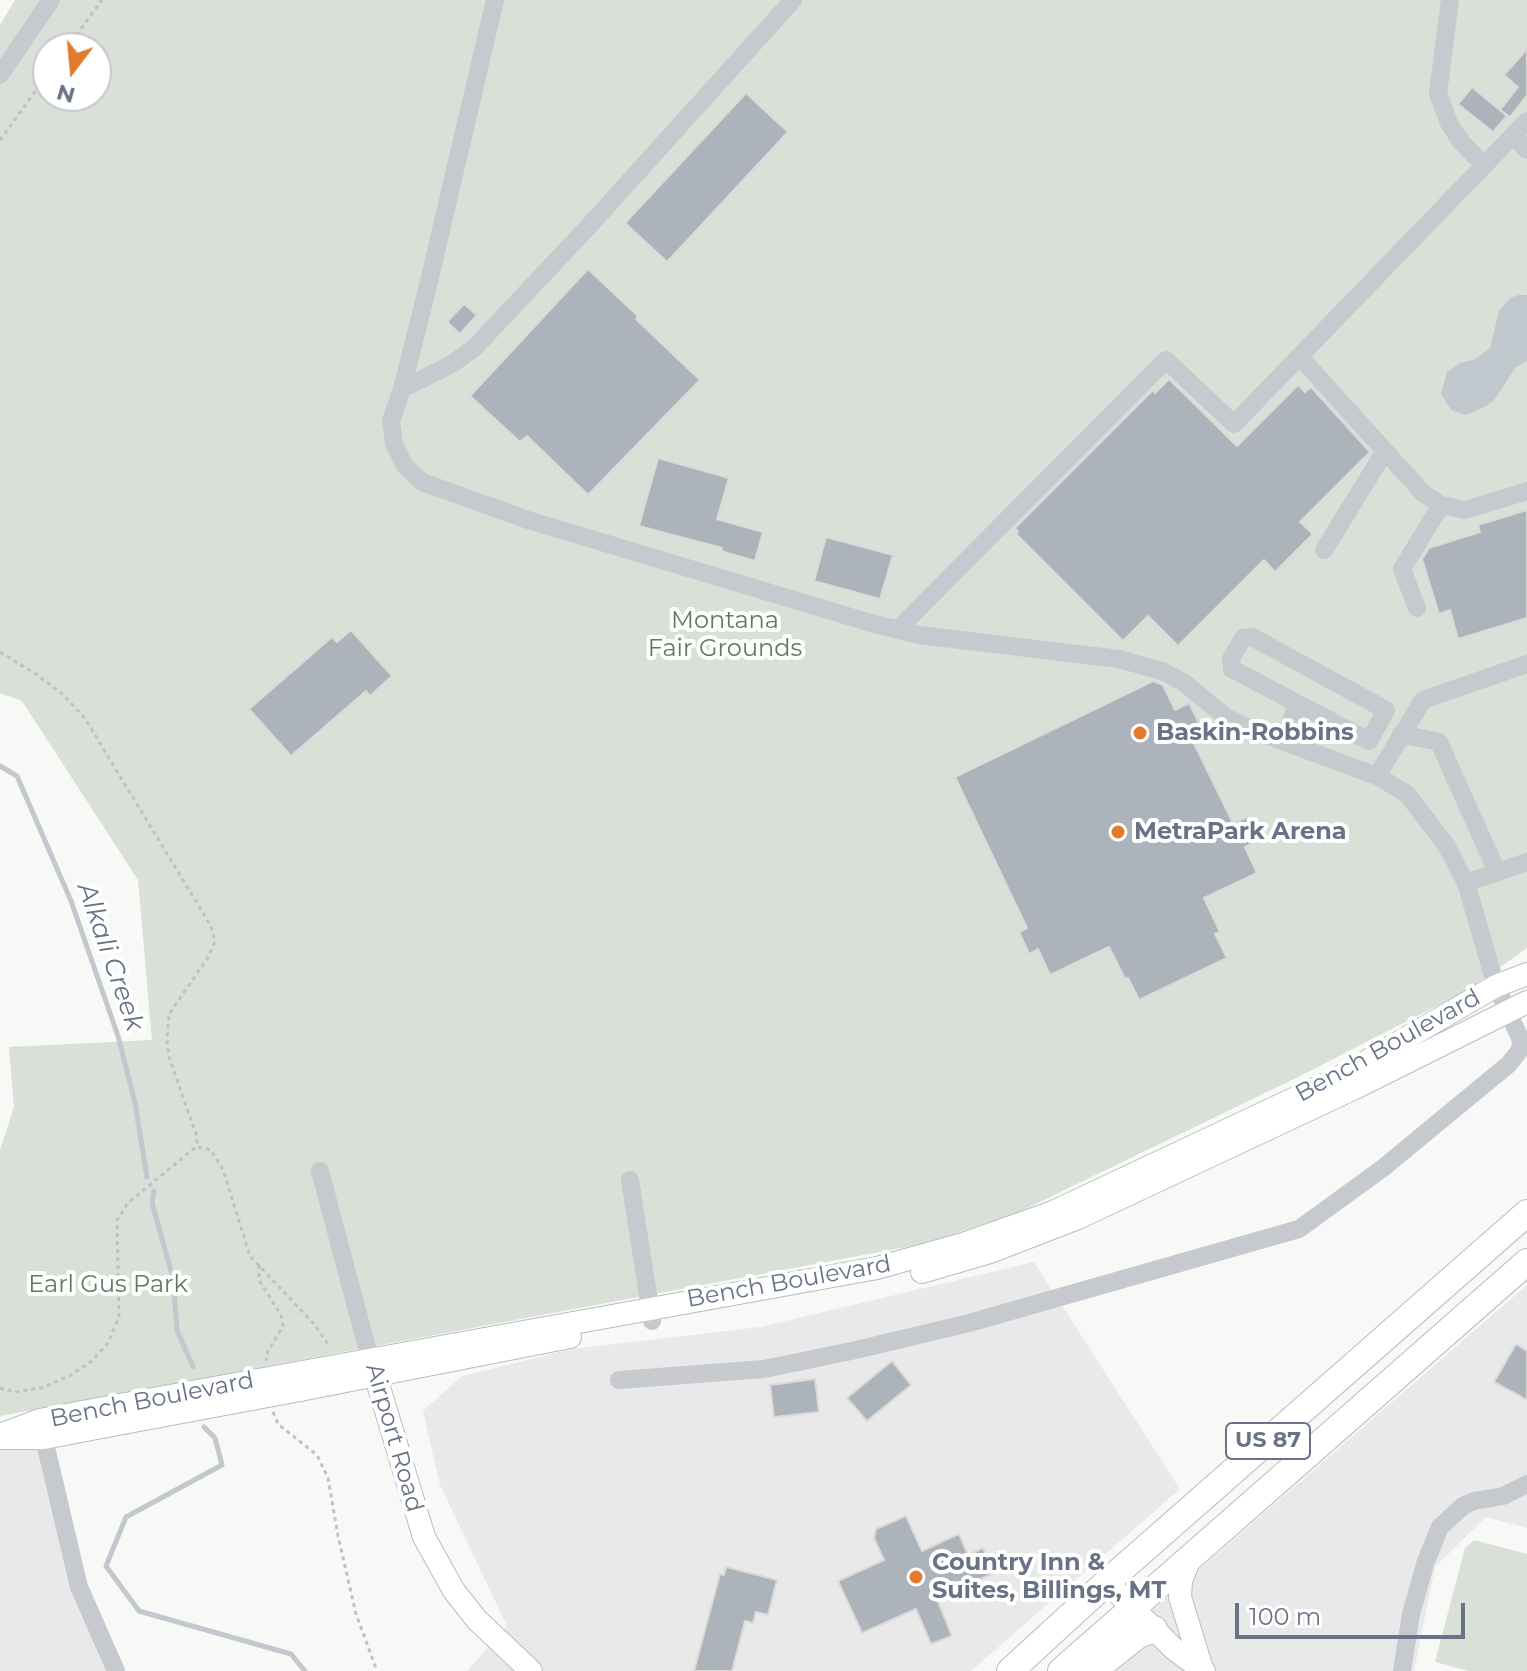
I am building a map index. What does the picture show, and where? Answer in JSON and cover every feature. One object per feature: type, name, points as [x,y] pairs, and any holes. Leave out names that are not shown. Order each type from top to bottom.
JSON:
[{"type":"highway","name":"US 87","points":[[1010,1671],[1527,1213]]},
{"type":"highway","name":"US 87","points":[[1061,1671],[1527,1262]]},
{"type":"highway","points":[[1093,1671],[1138,1635],[1154,1629]]},
{"type":"main road","name":"Bench Boulevard","points":[[651,1314],[877,1268],[928,1255],[1053,1212],[1338,1078],[1496,986],[1527,974]]},
{"type":"main road","points":[[0,1437],[651,1314],[897,1278],[955,1263],[1035,1237],[1357,1087],[1518,1006]]},
{"type":"main road","points":[[298,1382],[329,1367],[373,1368]]},
{"type":"main road","name":"Airport Road","points":[[373,1368],[424,1537],[454,1591],[477,1620],[531,1671]]},
{"type":"main road","points":[[1190,1558],[1181,1581],[1180,1597],[1203,1670]]},
{"type":"main road","points":[[1107,1582],[1174,1649],[1203,1670]]},
{"type":"street","points":[[0,75],[51,0]]},
{"type":"street","points":[[495,0],[402,389],[391,421],[394,444],[405,466],[422,482],[528,520],[919,635],[1119,659],[1162,671],[1183,682],[1226,717],[1255,731],[1377,776],[1407,794],[1446,845],[1466,883],[1496,986],[1518,1006],[1520,1050],[1509,1064],[1383,1168],[1299,1229],[969,1323],[856,1350],[764,1369],[619,1380]]},
{"type":"street","points":[[402,389],[452,364],[474,348],[793,0]]},
{"type":"street","points":[[1450,0],[1438,94],[1449,123],[1462,143],[1483,164]]},
{"type":"street","points":[[898,629],[1166,360],[1234,424],[1527,121]]},
{"type":"street","points":[[1513,135],[1527,150]]},
{"type":"street","points":[[1300,357],[1423,493],[1441,505],[1465,510],[1527,491]]},
{"type":"street","points":[[1324,550],[1385,451]]},
{"type":"street","points":[[1417,608],[1402,569],[1441,505]]},
{"type":"street","points":[[1252,637],[1386,710],[1369,741],[1298,704],[1232,669],[1231,659],[1243,638],[1252,637]]},
{"type":"street","points":[[1377,776],[1423,700],[1527,664]]},
{"type":"street","points":[[1283,741],[1298,704]]},
{"type":"street","points":[[1401,734],[1439,742],[1497,872]]},
{"type":"street","points":[[1446,845],[1479,831]]},
{"type":"street","points":[[1466,883],[1527,862]]},
{"type":"street","name":"Airport Road","points":[[320,1171],[373,1368]]},
{"type":"street","points":[[630,1180],[651,1314]]},
{"type":"street","points":[[42,1429],[79,1587],[116,1671]]},
{"type":"street","points":[[1402,1671],[1411,1614],[1424,1567],[1440,1527],[1463,1506],[1503,1496],[1527,1484]]},
{"type":"path","points":[[79,32],[102,0]]},
{"type":"path","points":[[0,140],[32,96]]},
{"type":"path","points":[[0,652],[60,692],[84,717],[211,926],[215,942],[207,959],[169,1014],[167,1040],[169,1057],[197,1137],[197,1146]]},
{"type":"path","points":[[0,1388],[15,1392],[41,1388],[69,1376],[92,1361],[108,1343],[119,1317],[117,1220],[128,1203],[197,1146]]},
{"type":"path","points":[[197,1146],[211,1150],[223,1170],[250,1256],[314,1324],[330,1347],[329,1367]]},
{"type":"path","points":[[259,1265],[259,1280],[281,1315],[283,1326],[268,1351],[265,1367]]},
{"type":"path","points":[[272,1410],[278,1424],[317,1455],[328,1478],[356,1614],[377,1671]]},
{"type":"shaded area","points":[[1527,295],[1527,361],[1515,368],[1495,399],[1486,406],[1466,415],[1451,410],[1441,394],[1447,372],[1460,363],[1474,360],[1490,348],[1499,311],[1510,298]]},
{"type":"shaded area","points":[[1034,1262],[1180,1489],[971,1671],[467,1671],[507,1626],[440,1485],[423,1411],[462,1376],[572,1349],[760,1327]]},
{"type":"shaded area","points":[[1527,1285],[1527,1528],[1486,1517],[1435,1567],[1414,1671],[1082,1671]]},
{"type":"shaded area","points":[[0,1438],[44,1438],[79,1587],[116,1671],[0,1671]]},
{"type":"green space","name":"Montana Fair Grounds","points":[[15,0],[1527,0],[1527,948],[1468,990],[1298,1077],[1021,1211],[928,1243],[0,1416],[0,1150],[14,1107],[9,1047],[152,1040],[138,880],[22,701],[0,693],[0,25]]},
{"type":"green space","points":[[1474,1540],[1527,1554],[1527,1671],[1469,1671],[1435,1662],[1465,1548]]},
{"type":"building","points":[[1527,49],[1527,95],[1510,117],[1500,110],[1518,87],[1504,75]]},
{"type":"building","points":[[1472,87],[1507,116],[1493,132],[1458,104]]},
{"type":"building","points":[[746,93],[788,132],[667,262],[625,223]]},
{"type":"building","points":[[588,269],[700,380],[588,495],[527,436],[520,442],[470,396]]},
{"type":"building","points":[[464,304],[477,315],[460,334],[447,322]]},
{"type":"building","points":[[1169,379],[1237,446],[1298,385],[1305,392],[1311,387],[1370,452],[1300,522],[1313,534],[1275,572],[1264,560],[1178,646],[1148,616],[1123,641],[1016,534],[1015,528],[1153,390],[1155,393]]},
{"type":"building","points":[[658,458],[729,478],[717,519],[763,532],[755,561],[721,551],[722,548],[639,526]]},
{"type":"building","points":[[1527,510],[1527,618],[1458,639],[1450,610],[1439,614],[1422,559],[1429,548],[1480,532],[1478,525]]},
{"type":"building","points":[[826,537],[893,555],[880,599],[814,581]]},
{"type":"building","points":[[351,630],[392,676],[370,696],[366,691],[291,756],[249,709],[332,637],[337,642]]},
{"type":"building","name":"MetraPark Arena","points":[[1153,681],[1163,685],[1175,710],[1189,703],[1200,725],[1188,731],[1233,823],[1247,817],[1259,840],[1245,847],[1257,873],[1204,898],[1220,932],[1215,934],[1227,958],[1139,1000],[1109,947],[1050,975],[1038,949],[1029,954],[1019,932],[1027,928],[955,777]]},
{"type":"building","points":[[1516,1344],[1527,1351],[1527,1400],[1494,1382]]},
{"type":"building","points":[[892,1361],[911,1385],[867,1421],[847,1398]]},
{"type":"building","points":[[815,1379],[819,1412],[774,1417],[770,1385]]},
{"type":"building","name":"Country Inn & Suites, Billings, MT","points":[[906,1516],[922,1551],[959,1534],[968,1555],[983,1548],[994,1573],[937,1599],[952,1636],[931,1644],[916,1609],[862,1633],[838,1581],[884,1560],[874,1538],[876,1529]]},
{"type":"building","points":[[726,1567],[777,1580],[768,1615],[756,1612],[753,1623],[745,1621],[732,1671],[694,1671],[720,1574],[724,1575]]},
{"type":"waterway","name":"Alkali Creek","points":[[0,766],[17,776],[71,901],[118,1036],[135,1103],[147,1177]]},
{"type":"waterway","name":"Alkali Creek","points":[[154,1191],[152,1203],[173,1278],[177,1330],[193,1367]]},
{"type":"waterway","name":"Alkali Creek","points":[[204,1427],[215,1438],[222,1465],[126,1517],[106,1566],[139,1611],[291,1654],[305,1671]]},
{"type":"place","name":"Baskin-Robbins","points":[[1140,733]]},
{"type":"place","name":"MetraPark Arena","points":[[1118,832]]},
{"type":"place","name":"Country Inn & Suites, Billings, MT","points":[[916,1577]]},
{"type":"park label","name":"Earl Gus Park","points":[[108,1285]]}]
